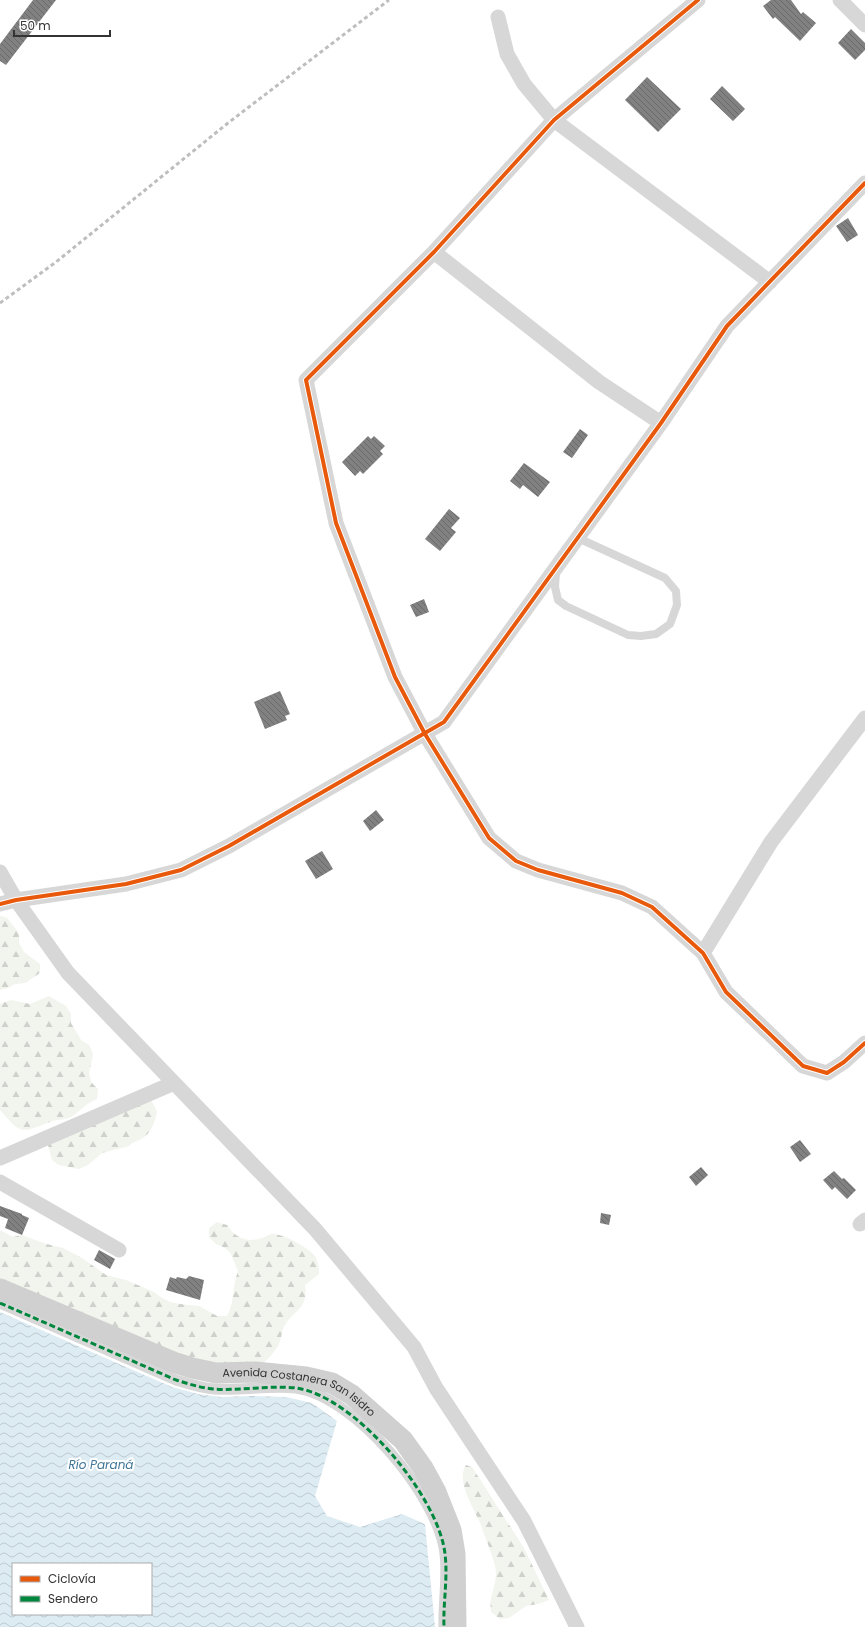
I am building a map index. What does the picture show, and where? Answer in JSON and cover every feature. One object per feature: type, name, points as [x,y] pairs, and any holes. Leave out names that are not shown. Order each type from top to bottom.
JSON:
[{"type":"main road","name":"Avenida Costanera San Isidro","points":[[0,1290],[173,1362],[192,1368],[216,1373],[255,1372],[306,1377],[332,1383],[352,1396],[402,1440],[423,1468],[436,1492],[451,1530],[455,1554],[456,1627]]},
{"type":"street","points":[[698,0],[554,120],[434,252],[306,380],[336,522],[394,677],[425,734],[490,838],[516,862],[538,870],[622,893],[652,907],[703,953],[726,992],[803,1066],[827,1073],[844,1062],[865,1043]]},
{"type":"street","points":[[840,0],[865,25]]},
{"type":"street","points":[[498,17],[507,54],[524,84],[554,120],[770,282]]},
{"type":"street","points":[[0,904],[16,900],[126,884],[181,870],[229,846],[444,722],[661,422],[727,326],[865,183]]},
{"type":"street","points":[[434,252],[599,382],[661,422]]},
{"type":"street","points":[[703,953],[771,842],[865,718]]},
{"type":"street","points":[[0,872],[16,900],[68,973],[315,1229],[414,1347],[436,1388],[524,1520],[577,1627]]},
{"type":"street","points":[[0,1158],[174,1083]]},
{"type":"street","points":[[0,1182],[119,1250]]},
{"type":"street","points":[[0,1303],[176,1380],[194,1386],[215,1389],[258,1387],[297,1388],[329,1399],[342,1407],[365,1426],[385,1446],[419,1491],[441,1534],[445,1554],[444,1627]]},
{"type":"lane","points":[[557,567],[555,587],[558,600],[566,606],[628,635],[641,636],[656,634],[670,624],[677,605],[676,591],[665,578],[578,538]]},
{"type":"green space","points":[[0,916],[7,918],[19,933],[19,943],[24,952],[40,964],[40,973],[25,983],[15,984],[0,990]]},
{"type":"green space","points":[[49,996],[66,1006],[71,1014],[71,1023],[81,1040],[89,1045],[93,1054],[89,1073],[91,1082],[98,1089],[97,1099],[87,1104],[72,1117],[24,1130],[14,1125],[0,1110],[0,1004],[11,1000],[30,1004]]},
{"type":"green space","points":[[150,1097],[157,1112],[154,1124],[145,1137],[129,1146],[102,1153],[88,1165],[79,1169],[59,1165],[52,1160],[47,1142]]},
{"type":"green space","points":[[217,1222],[227,1225],[234,1233],[246,1240],[263,1238],[271,1234],[281,1235],[301,1245],[312,1253],[317,1260],[319,1267],[319,1274],[305,1285],[305,1299],[303,1304],[285,1325],[278,1346],[263,1364],[244,1378],[0,1295],[0,1230],[13,1237],[22,1235],[43,1243],[63,1248],[82,1258],[106,1275],[126,1280],[154,1292],[170,1302],[199,1306],[217,1316],[227,1316],[230,1311],[238,1271],[231,1254],[225,1248],[216,1244],[209,1237],[209,1228]]},
{"type":"green space","points":[[466,1465],[472,1467],[524,1548],[549,1600],[526,1606],[509,1618],[500,1619],[491,1612],[491,1601],[496,1579],[496,1570],[481,1525],[464,1487],[463,1472]]},
{"type":"water","name":"Río Paraná","points":[[0,1312],[172,1387],[198,1394],[221,1397],[286,1397],[312,1403],[337,1421],[315,1496],[327,1516],[360,1527],[402,1514],[425,1524],[435,1627],[0,1627]]},
{"type":"building","points":[[33,0],[56,0],[6,65],[0,61],[0,44]]},
{"type":"building","points":[[771,0],[791,0],[801,14],[803,12],[816,23],[800,41],[775,17],[773,19],[763,6]]},
{"type":"building","points":[[851,29],[865,43],[865,50],[855,60],[838,43]]},
{"type":"building","points":[[647,77],[681,109],[658,132],[625,100]]},
{"type":"building","points":[[722,86],[745,109],[733,121],[710,99]]},
{"type":"building","points":[[848,218],[858,235],[847,242],[836,226]]},
{"type":"building","points":[[580,429],[588,435],[572,458],[563,452]]},
{"type":"building","points":[[368,436],[371,439],[374,436],[385,446],[380,451],[383,454],[363,474],[360,471],[355,476],[342,462]]},
{"type":"building","points":[[524,463],[550,482],[538,497],[523,485],[520,489],[510,481]]},
{"type":"building","points":[[449,509],[460,518],[451,528],[456,532],[440,551],[425,539]]},
{"type":"building","points":[[424,599],[429,612],[416,617],[410,605]]},
{"type":"building","points":[[280,691],[290,714],[285,716],[287,720],[265,729],[254,702]]},
{"type":"building","points":[[376,810],[384,820],[370,831],[363,821]]},
{"type":"building","points":[[322,851],[333,869],[316,879],[305,861]]},
{"type":"building","points":[[800,1140],[811,1154],[800,1162],[790,1147]]},
{"type":"building","points":[[701,1167],[708,1175],[696,1186],[689,1177]]},
{"type":"building","points":[[834,1171],[842,1179],[844,1178],[856,1190],[847,1199],[835,1187],[832,1190],[823,1180]]},
{"type":"building","points":[[0,1206],[29,1218],[22,1235],[5,1228],[8,1219],[0,1216]]},
{"type":"building","points":[[601,1213],[611,1215],[609,1225],[600,1223]]},
{"type":"building","points":[[99,1250],[115,1259],[110,1269],[94,1260]]},
{"type":"building","points":[[189,1276],[204,1280],[200,1300],[166,1290],[170,1277],[176,1279],[177,1277],[186,1279]]},
{"type":"railway","points":[[0,303],[56,262],[228,123],[389,0]]},
{"type":"marked path","points":[[0,1303],[176,1380],[200,1387],[214,1389],[276,1387],[296,1388],[319,1395],[343,1409],[367,1429],[390,1453],[411,1479],[427,1505],[439,1531],[445,1554],[446,1572],[444,1627]]},
{"type":"cycle path","points":[[698,0],[554,120],[434,252],[306,380],[336,523],[395,677],[425,734],[489,838],[516,861],[538,870],[622,893],[652,907],[703,953],[726,992],[803,1066],[827,1073],[844,1062],[865,1043]]},
{"type":"cycle path","points":[[0,904],[16,900],[126,884],[181,870],[229,846],[444,722],[661,423],[727,326],[865,183]]}]
